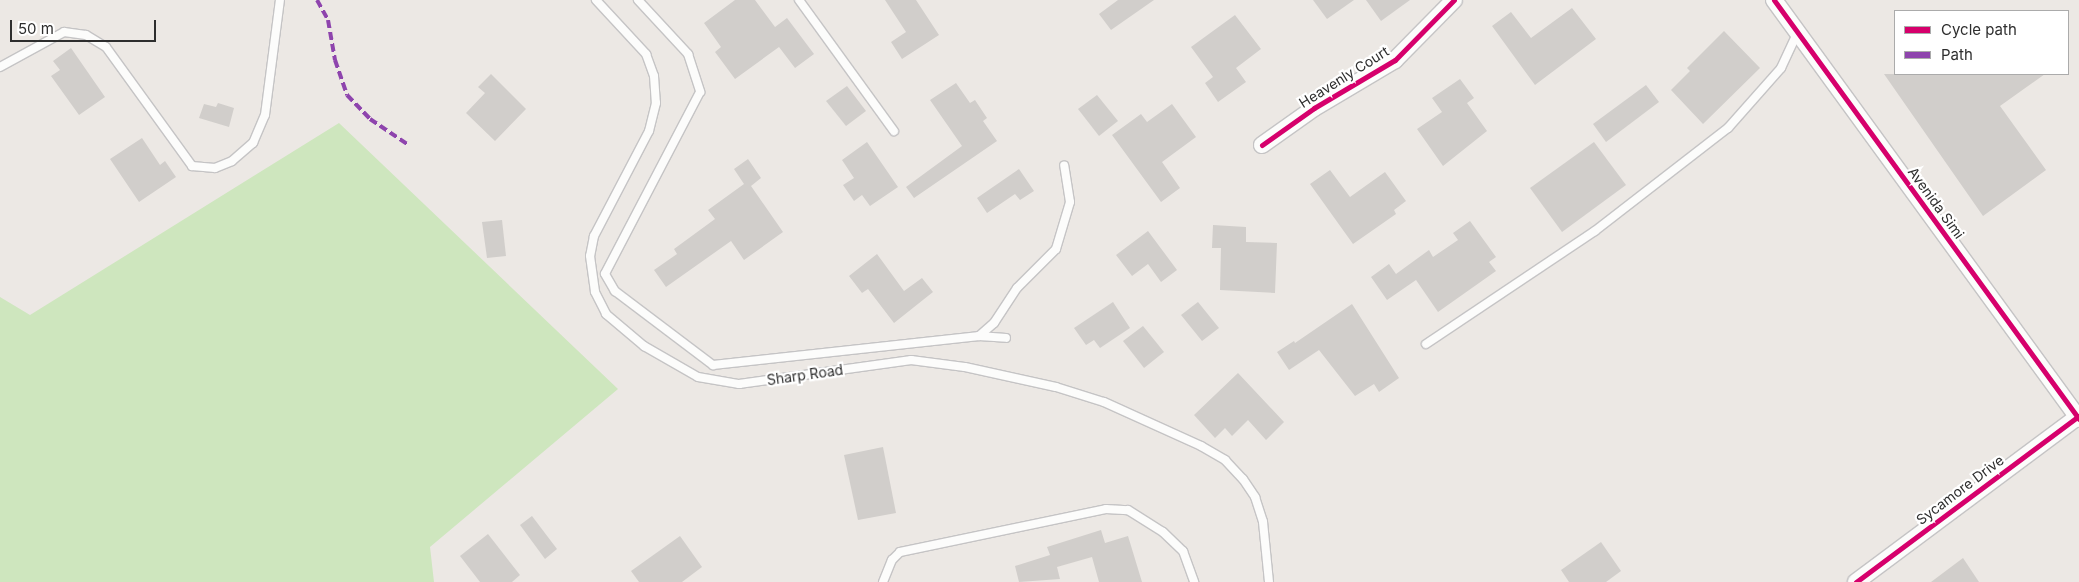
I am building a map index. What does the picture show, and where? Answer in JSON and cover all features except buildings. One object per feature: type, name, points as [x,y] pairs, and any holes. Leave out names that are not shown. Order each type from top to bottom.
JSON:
[{"type":"street","name":"Heavenly Court","points":[[1262,145],[1314,108],[1395,60],[1454,0]]},
{"type":"street","name":"Avenida Simi","points":[[1774,0],[2078,417]]},
{"type":"street","name":"Sycamore Drive","points":[[1856,582],[2078,417]]},
{"type":"lane","points":[[0,67],[64,32],[86,35],[106,47],[192,166],[215,168],[232,161],[253,142],[265,115],[280,0]]},
{"type":"lane","name":"Sharp Road","points":[[596,0],[646,54],[654,76],[656,103],[649,131],[594,236],[590,256],[595,292],[606,314],[644,346],[698,377],[739,384],[911,360],[965,367],[1056,387],[1104,402],[1201,446],[1225,460],[1243,479],[1255,497],[1263,522],[1269,582]]},
{"type":"lane","points":[[638,0],[688,54],[700,92],[605,274],[615,291],[713,365],[979,336],[1006,338]]},
{"type":"lane","points":[[798,0],[894,131]]},
{"type":"lane","points":[[1426,344],[1595,231],[1728,128],[1781,68],[1798,32]]},
{"type":"lane","points":[[979,336],[994,323],[1017,288],[1056,249],[1070,202],[1064,165]]},
{"type":"lane","points":[[883,582],[892,560],[900,552],[1106,509],[1128,510],[1163,532],[1183,551],[1194,582]]},
{"type":"green space","points":[[339,123],[618,389],[430,547],[434,582],[0,582],[0,297],[30,315]]},
{"type":"marked path","points":[[317,0],[328,20],[335,60],[347,95],[370,119],[407,144]]},
{"type":"cycle path","points":[[1262,145],[1314,108],[1395,60],[1454,0]]},
{"type":"cycle path","points":[[1774,0],[2079,419]]},
{"type":"cycle path","points":[[1856,582],[2079,416]]}]
